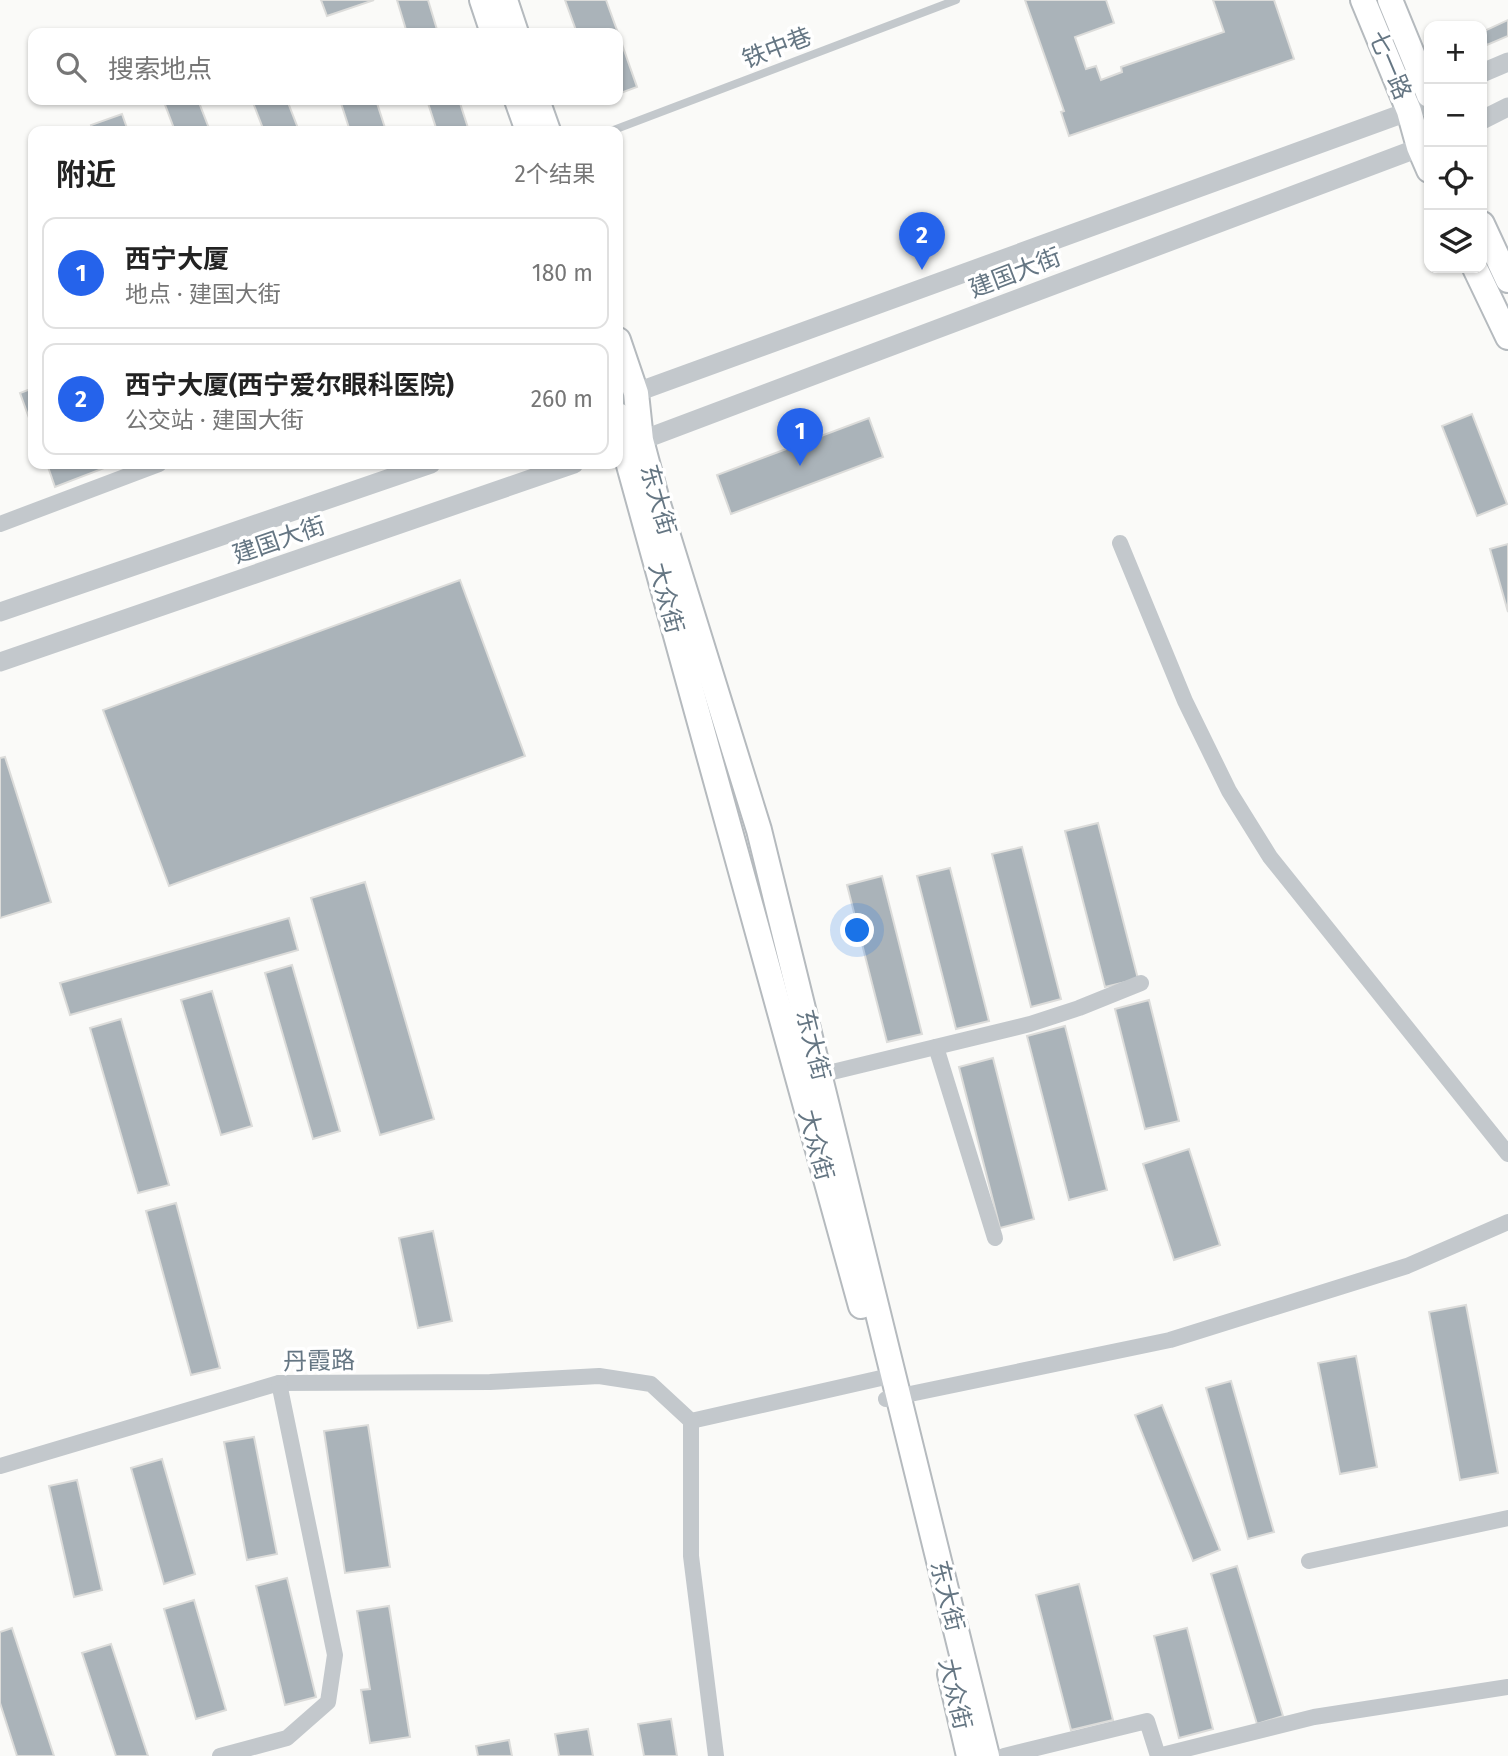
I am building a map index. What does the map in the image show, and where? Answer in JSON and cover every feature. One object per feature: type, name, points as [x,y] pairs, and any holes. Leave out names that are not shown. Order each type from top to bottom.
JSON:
[{"type":"main road","points":[[482,0],[492,28]]},
{"type":"main road","points":[[505,0],[514,28]]},
{"type":"main road","name":"七一路","points":[[1363,0],[1419,107],[1424,146]]},
{"type":"main road","name":"七一路","points":[[1390,0],[1425,84]]},
{"type":"main road","points":[[519,105],[526,126]]},
{"type":"main road","points":[[539,105],[546,126]]},
{"type":"main road","points":[[1487,235],[1508,280]]},
{"type":"main road","points":[[1477,273],[1508,337]]},
{"type":"main road","name":"东大街","points":[[623,371],[627,396],[628,445],[658,504],[759,830],[820,1075],[889,1391],[987,1756]]},
{"type":"main road","name":"大众街","points":[[628,445],[889,1391],[969,1756]]},
{"type":"street","points":[[1487,71],[1508,62]]},
{"type":"street","name":"建国大街","points":[[627,396],[1419,107]]},
{"type":"street","points":[[1487,118],[1508,107]]},
{"type":"street","name":"建国大街","points":[[628,445],[1424,146]]},
{"type":"street","points":[[0,524],[146,469]]},
{"type":"street","name":"建国大街","points":[[0,612],[416,469]]},
{"type":"street","name":"建国大街","points":[[0,662],[560,469]]},
{"type":"street","points":[[1120,543],[1185,701],[1229,791],[1270,857],[1508,1154]]},
{"type":"street","points":[[820,1075],[1030,1024],[1079,1009],[1141,983]]},
{"type":"street","points":[[936,1047],[995,1238]]},
{"type":"street","points":[[716,1756],[691,1556],[691,1421],[889,1391],[1170,1340],[1407,1266],[1508,1222]]},
{"type":"street","name":"丹霞路","points":[[0,1466],[279,1383],[490,1382],[599,1376],[651,1384],[691,1421]]},
{"type":"street","points":[[220,1756],[287,1738],[328,1702],[335,1655],[279,1383]]},
{"type":"street","points":[[1309,1561],[1508,1518]]},
{"type":"street","points":[[1004,1756],[1147,1721],[1158,1756],[1314,1717],[1508,1687]]},
{"type":"lane","name":"铁中巷","points":[[623,126],[956,0]]},
{"type":"building","points":[[321,0],[374,0],[327,16]]},
{"type":"building","points":[[397,0],[428,0],[436,28],[405,28]]},
{"type":"building","points":[[565,0],[606,0],[616,28],[575,28]]},
{"type":"building","points":[[1025,0],[1106,0],[1114,23],[1075,37],[1086,69],[1096,66],[1101,80],[1122,72],[1121,67],[1224,32],[1213,0],[1274,0],[1294,59],[1069,136],[1061,112],[1064,111]]},
{"type":"building","points":[[1508,20],[1508,36],[1487,45],[1487,30]]},
{"type":"building","points":[[623,47],[637,87],[623,92]]},
{"type":"building","points":[[165,105],[200,105],[208,126],[173,126]]},
{"type":"building","points":[[254,105],[289,105],[297,126],[262,126]]},
{"type":"building","points":[[342,105],[378,105],[384,126],[348,126]]},
{"type":"building","points":[[429,105],[461,105],[467,126],[435,126]]},
{"type":"building","points":[[122,114],[126,126],[91,126]]},
{"type":"building","points":[[28,390],[28,415],[20,393]]},
{"type":"building","points":[[1472,414],[1507,504],[1477,516],[1442,426]]},
{"type":"building","points":[[869,418],[883,457],[731,514],[717,475]]},
{"type":"building","points":[[49,469],[102,469],[55,487]]},
{"type":"building","points":[[1508,544],[1508,612],[1490,549]]},
{"type":"building","points":[[460,580],[525,756],[169,886],[103,710]]},
{"type":"building","points":[[5,757],[51,902],[0,918],[0,758]]},
{"type":"building","points":[[1098,823],[1138,979],[1105,987],[1065,831]]},
{"type":"building","points":[[1022,847],[1061,999],[1031,1007],[992,854]]},
{"type":"building","points":[[950,868],[989,1021],[956,1029],[917,876]]},
{"type":"building","points":[[882,876],[922,1034],[887,1042],[847,885]]},
{"type":"building","points":[[365,882],[434,1119],[380,1135],[311,898]]},
{"type":"building","points":[[289,918],[298,950],[70,1015],[60,983]]},
{"type":"building","points":[[292,965],[340,1131],[313,1139],[265,973]]},
{"type":"building","points":[[212,991],[252,1126],[221,1135],[181,1000]]},
{"type":"building","points":[[1149,1000],[1179,1121],[1145,1129],[1115,1009]]},
{"type":"building","points":[[121,1019],[169,1185],[138,1193],[90,1028]]},
{"type":"building","points":[[1065,1026],[1107,1190],[1069,1200],[1027,1036]]},
{"type":"building","points":[[993,1058],[1034,1219],[1000,1228],[959,1067]]},
{"type":"building","points":[[1189,1149],[1220,1245],[1174,1260],[1143,1164]]},
{"type":"building","points":[[176,1203],[220,1368],[191,1375],[146,1211]]},
{"type":"building","points":[[433,1231],[452,1321],[418,1328],[399,1238]]},
{"type":"building","points":[[1466,1305],[1498,1473],[1460,1480],[1429,1312]]},
{"type":"building","points":[[1356,1356],[1377,1467],[1340,1474],[1318,1363]]},
{"type":"building","points":[[1231,1381],[1274,1532],[1248,1539],[1206,1388]]},
{"type":"building","points":[[1162,1405],[1220,1550],[1193,1561],[1135,1415]]},
{"type":"building","points":[[368,1425],[390,1567],[345,1573],[324,1431]]},
{"type":"building","points":[[254,1437],[277,1554],[247,1560],[224,1442]]},
{"type":"building","points":[[162,1459],[195,1574],[164,1584],[131,1468]]},
{"type":"building","points":[[77,1480],[102,1590],[74,1597],[49,1486]]},
{"type":"building","points":[[1237,1566],[1283,1716],[1257,1724],[1211,1574]]},
{"type":"building","points":[[287,1578],[316,1697],[285,1705],[256,1586]]},
{"type":"building","points":[[1079,1584],[1113,1720],[1071,1730],[1036,1595]]},
{"type":"building","points":[[194,1600],[226,1710],[196,1719],[164,1609]]},
{"type":"building","points":[[389,1606],[410,1737],[370,1743],[361,1690],[370,1689],[357,1611]]},
{"type":"building","points":[[12,1628],[54,1756],[17,1756],[0,1703],[0,1632]]},
{"type":"building","points":[[1187,1628],[1213,1729],[1179,1738],[1154,1636]]},
{"type":"building","points":[[111,1644],[148,1756],[116,1756],[82,1653]]},
{"type":"building","points":[[671,1719],[677,1756],[644,1756],[638,1724]]},
{"type":"building","points":[[588,1729],[593,1756],[559,1756],[555,1734]]},
{"type":"building","points":[[509,1740],[512,1756],[478,1756],[476,1746]]},
{"type":"place","name":"西宁大厦(西宁爱尔眼科医院)","points":[[922,270]]},
{"type":"place","name":"西宁大厦","points":[[800,466]]}]
